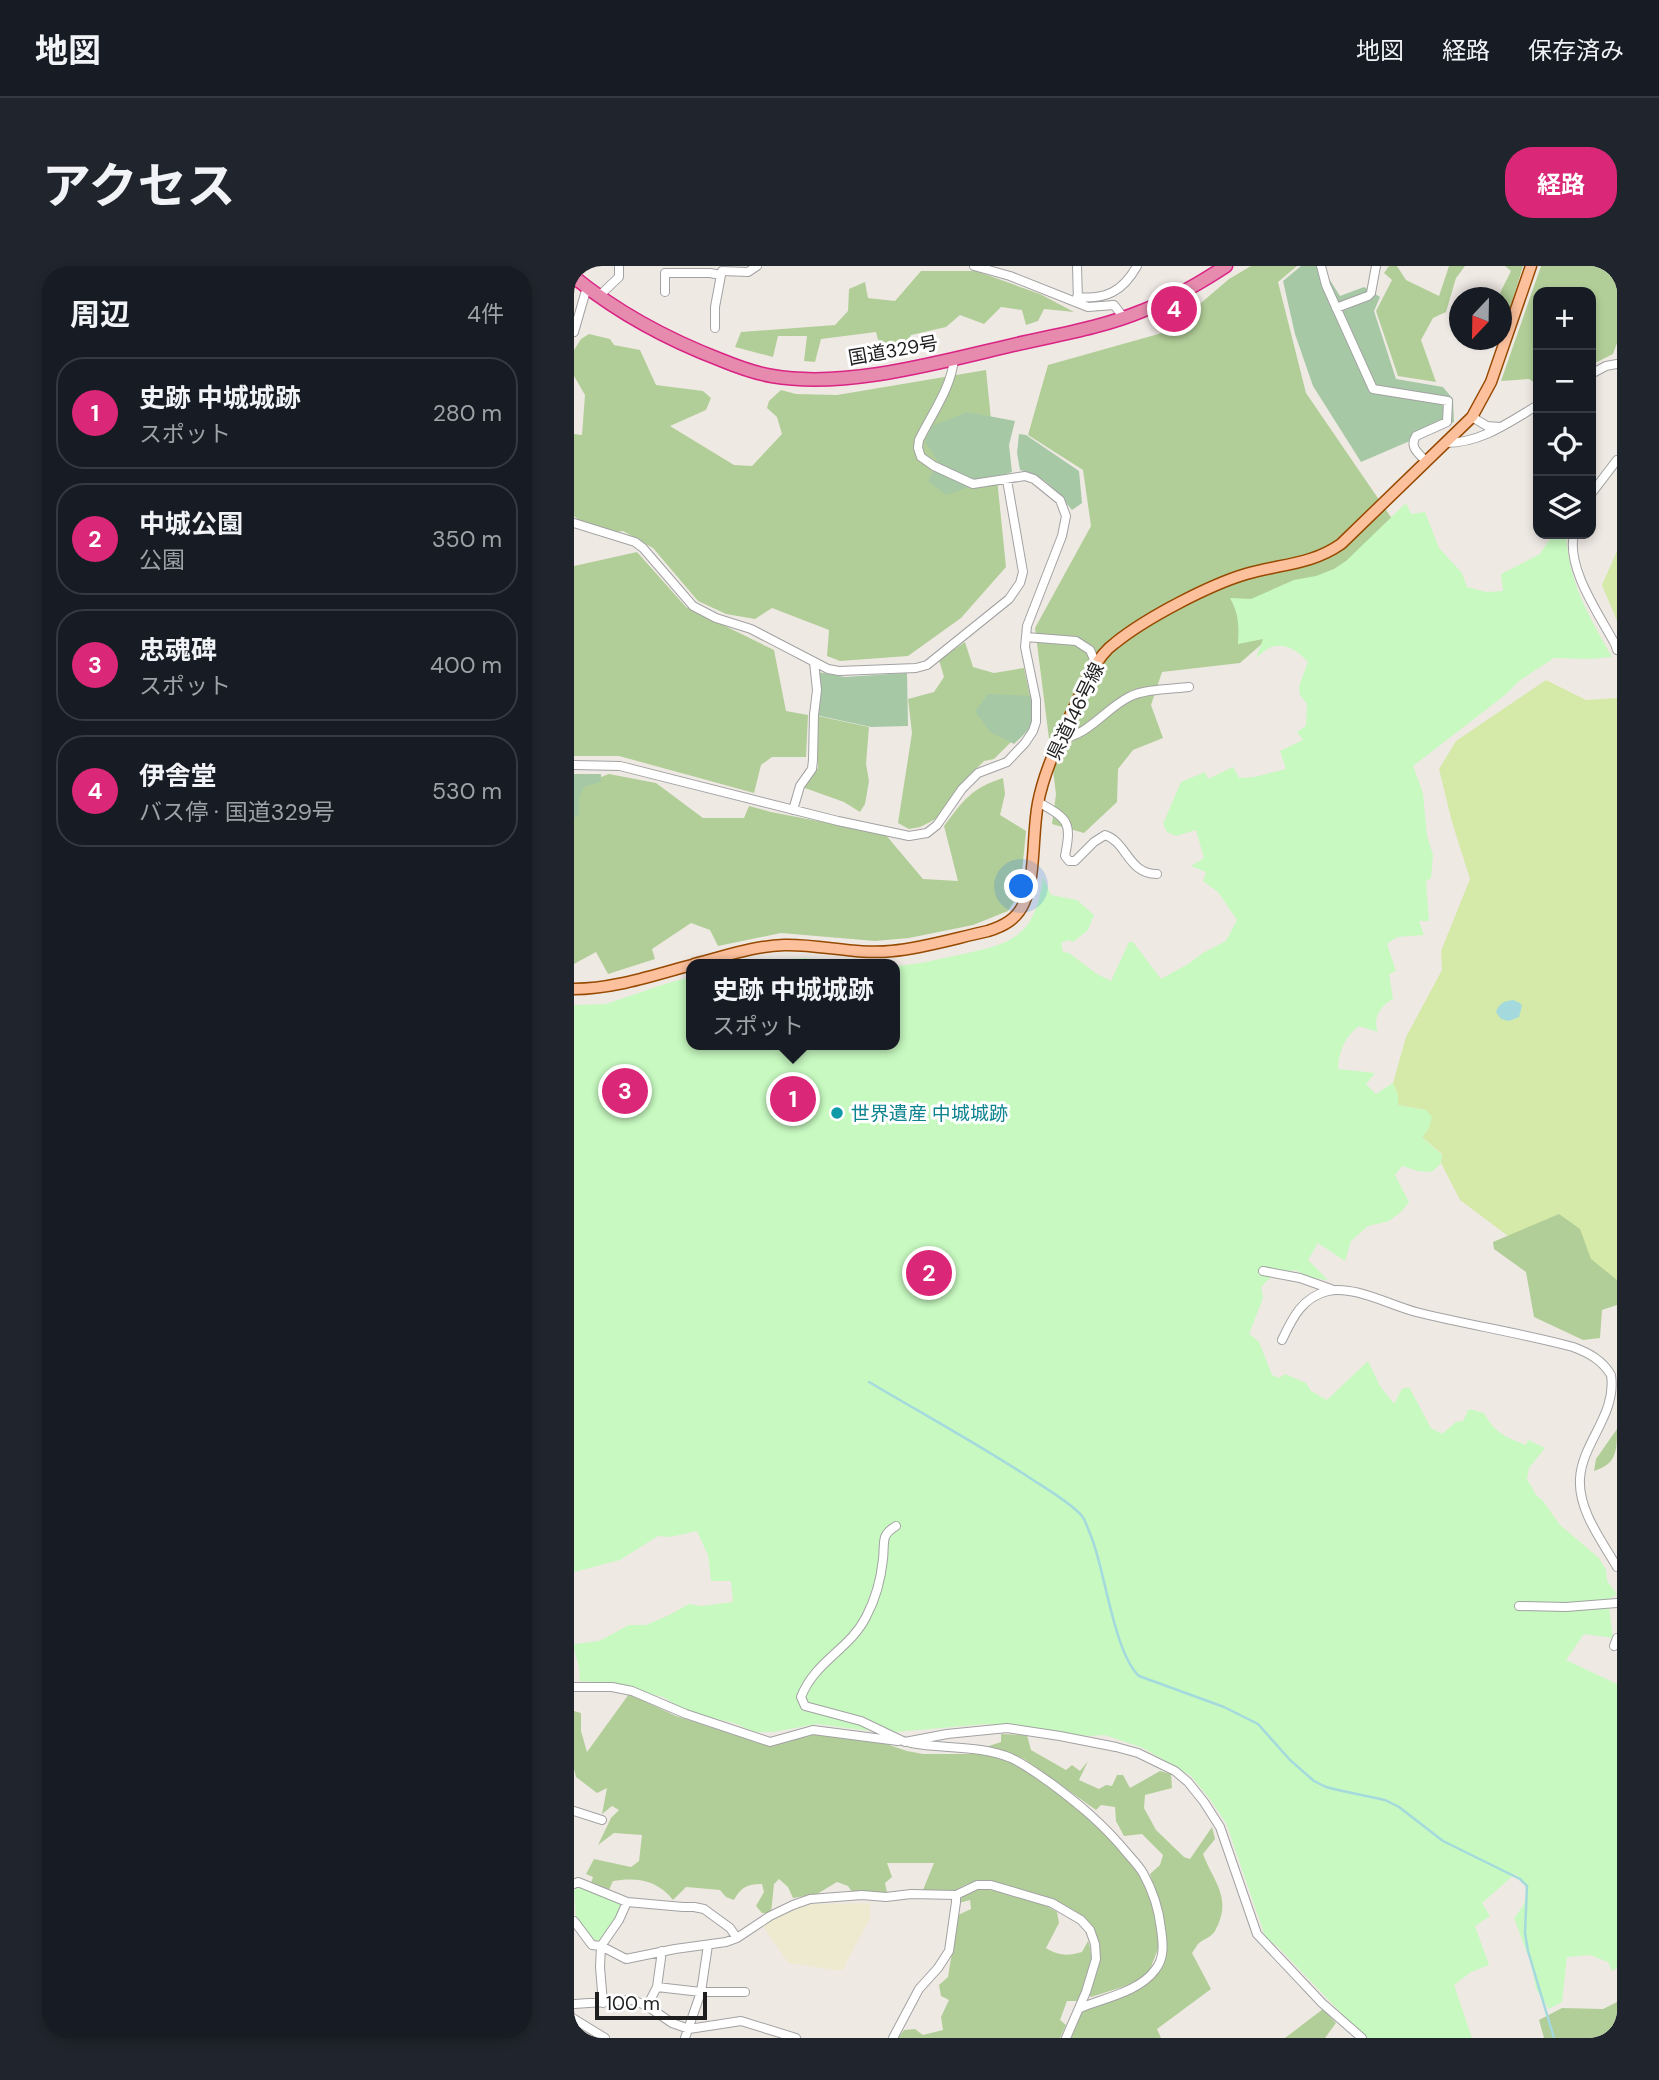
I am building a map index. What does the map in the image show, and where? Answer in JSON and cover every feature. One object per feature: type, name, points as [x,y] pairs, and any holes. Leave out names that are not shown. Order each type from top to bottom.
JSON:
[{"type":"highway","name":"国道329号","points":[[574,277],[599,296],[657,331],[745,370],[800,380],[830,380],[954,358],[1124,318],[1177,294],[1226,266]]},
{"type":"main road","name":"県道146号線","points":[[715,959],[758,948],[783,945],[891,951],[1000,928],[1018,913],[1027,895],[1038,802],[1048,768],[1096,664],[1115,643],[1140,626],[1204,591],[1245,574],[1318,558],[1341,544],[1472,417],[1491,382],[1531,266]]},
{"type":"main road","name":"県道146号線","points":[[574,989],[612,985],[686,966]]},
{"type":"street","points":[[599,296],[619,278],[619,266]]},
{"type":"street","points":[[664,292],[664,270],[748,272],[757,266]]},
{"type":"street","points":[[974,266],[1078,300],[1088,307],[1114,305],[1124,318]]},
{"type":"street","points":[[1077,266],[1078,300]]},
{"type":"street","points":[[1078,300],[1113,293],[1131,276],[1137,266]]},
{"type":"street","points":[[1321,266],[1336,308],[1373,389],[1448,401],[1447,422],[1416,436],[1413,440],[1415,450],[1426,461]]},
{"type":"street","points":[[1336,308],[1371,293],[1376,266]]},
{"type":"street","points":[[715,328],[715,307],[722,271]]},
{"type":"street","points":[[574,332],[587,288]]},
{"type":"street","points":[[574,765],[620,766],[909,836],[927,833],[937,825],[962,789],[978,774],[1007,762],[1025,743],[1036,722],[1037,700],[1025,647],[1027,626],[1062,536],[1066,516],[1060,500],[1034,479],[1025,476],[973,484],[921,457],[919,440],[948,384],[954,358]]},
{"type":"street","points":[[1596,371],[1617,364]]},
{"type":"street","points":[[1445,443],[1481,438],[1533,408]]},
{"type":"street","points":[[1472,417],[1488,426],[1503,427]]},
{"type":"street","points":[[1596,487],[1617,460]]},
{"type":"street","points":[[574,523],[635,542],[693,606],[716,618],[751,629],[828,669],[839,671],[916,668],[927,664],[1009,599],[1020,583],[1023,572],[1007,480]]},
{"type":"street","points":[[1573,539],[1573,558],[1580,578],[1617,650]]},
{"type":"street","points":[[1026,637],[1076,641],[1090,650],[1096,664]]},
{"type":"street","points":[[793,810],[800,786],[811,769],[813,760],[817,690],[814,662]]},
{"type":"street","points":[[1060,739],[1073,738],[1130,696],[1189,687]]},
{"type":"street","points":[[1038,802],[1061,815],[1066,822],[1069,831],[1065,856],[1069,861],[1075,861],[1105,835],[1112,837],[1122,852],[1141,870],[1157,874]]},
{"type":"street","points":[[1263,1271],[1300,1278],[1334,1290],[1361,1294],[1417,1312],[1573,1347],[1600,1361],[1616,1388],[1615,1406],[1609,1422],[1584,1461],[1580,1488],[1584,1507],[1617,1567]]},
{"type":"street","points":[[1282,1340],[1303,1304],[1317,1295],[1334,1290]]},
{"type":"street","points":[[896,1526],[888,1531],[885,1538],[883,1562],[875,1596],[865,1619],[806,1684],[801,1697],[805,1706],[861,1721],[905,1742],[947,1734],[1007,1728],[1138,1752],[1175,1771],[1188,1782],[1220,1827],[1257,1934],[1322,2003],[1362,2038]]},
{"type":"street","points":[[1518,1606],[1566,1607],[1616,1603],[1617,1613]]},
{"type":"street","points":[[574,1687],[611,1687],[632,1691],[686,1714],[770,1742],[813,1730],[990,1752],[1010,1758],[1031,1769],[1085,1808],[1110,1832],[1142,1871],[1159,1913],[1163,1952],[1160,1963],[1146,1980],[1080,2008]]},
{"type":"street","points":[[574,1811],[602,1820]]},
{"type":"street","points":[[574,1884],[578,1882],[626,1902],[704,1909],[730,1928],[737,1938]]},
{"type":"street","points":[[574,1921],[592,1945],[601,1946],[626,1959],[737,1938],[770,1916],[810,1899],[862,1895],[956,1895],[977,1885],[991,1885],[1052,1903],[1081,1920],[1090,1930],[1096,1959],[1080,2008],[1066,2038]]},
{"type":"street","points":[[893,2038],[919,1989],[949,1951],[956,1895]]},
{"type":"street","points":[[603,2003],[601,1946],[619,1920],[626,1902]]},
{"type":"street","points":[[685,2038],[701,1992],[708,1945]]},
{"type":"street","points":[[647,2006],[657,1987],[662,1951]]},
{"type":"street","points":[[657,1987],[701,1992],[745,1992]]},
{"type":"street","points":[[574,2004],[633,2000],[672,2023],[689,2029],[741,2021],[796,2038]]},
{"type":"street","points":[[574,2019],[605,2038]]},
{"type":"shaded area","points":[[870,1903],[870,1918],[842,1971],[788,1963],[763,1926],[789,1911],[811,1904]]},
{"type":"green space","points":[[1251,266],[1297,266],[1278,282],[1306,393],[1397,526],[1240,663],[1162,672],[1151,705],[1163,738],[1133,750],[1118,769],[1117,802],[1084,833],[1052,824],[1056,794],[1035,628],[1091,526],[1083,470],[1028,435],[1048,365],[1162,333],[1229,279]]},
{"type":"green space","points":[[1301,266],[1321,266],[1340,296],[1364,287],[1380,297],[1374,311],[1396,379],[1443,387],[1453,399],[1454,422],[1361,462],[1313,386],[1295,334],[1283,281]]},
{"type":"green space","points":[[1389,266],[1397,266],[1406,280],[1439,296],[1449,266],[1465,266],[1453,287],[1449,287],[1446,312],[1433,318],[1421,340],[1436,382],[1398,376],[1376,311],[1392,280],[1384,273]]},
{"type":"green space","points":[[1505,266],[1523,266],[1512,302],[1512,287],[1503,287],[1511,271]]},
{"type":"green space","points":[[1541,266],[1617,266],[1617,343],[1613,354],[1596,362],[1596,287],[1534,287]]},
{"type":"green space","points":[[921,271],[976,271],[1040,294],[1074,312],[1044,309],[1038,321],[1026,325],[1022,310],[1001,307],[984,324],[960,315],[946,327],[911,335],[901,354],[881,352],[876,332],[821,339],[815,362],[804,361],[807,336],[778,336],[773,357],[735,347],[741,332],[835,325],[848,311],[849,289],[865,282],[868,298],[895,301]]},
{"type":"green space","points":[[1533,289],[1533,382],[1529,379],[1501,381]]},
{"type":"green space","points":[[589,334],[610,339],[614,345],[640,350],[656,385],[703,391],[711,398],[706,410],[670,426],[734,465],[752,466],[782,434],[777,417],[767,408],[769,401],[781,390],[796,394],[837,395],[986,370],[1006,567],[961,618],[908,656],[840,661],[827,656],[829,630],[772,608],[755,619],[726,614],[698,601],[653,548],[623,531],[595,535],[574,516],[574,434],[582,435],[585,395],[574,376],[574,350],[581,339]]},
{"type":"green space","points":[[967,412],[1015,421],[1009,445],[1012,472],[946,495],[928,481],[938,462],[925,442],[932,426]]},
{"type":"green space","points":[[1019,434],[1026,435],[1079,471],[1082,503],[1072,510],[1043,480],[1020,470],[1017,453]]},
{"type":"green space","points":[[1406,503],[1411,514],[1425,512],[1439,548],[1462,573],[1467,587],[1486,592],[1503,591],[1501,574],[1540,554],[1550,539],[1567,539],[1576,584],[1612,657],[1554,658],[1519,681],[1505,695],[1413,766],[1423,793],[1427,836],[1433,855],[1431,878],[1426,881],[1429,921],[1419,921],[1424,935],[1397,937],[1387,944],[1396,971],[1389,974],[1393,999],[1379,1013],[1376,1022],[1378,1032],[1359,1026],[1346,1040],[1338,1069],[1375,1073],[1366,1084],[1376,1094],[1393,1083],[1398,1105],[1426,1110],[1432,1117],[1429,1128],[1422,1137],[1442,1155],[1441,1163],[1432,1172],[1402,1166],[1395,1175],[1409,1202],[1389,1221],[1368,1226],[1351,1241],[1345,1261],[1318,1243],[1308,1260],[1328,1280],[1312,1278],[1295,1270],[1272,1276],[1261,1287],[1263,1298],[1249,1334],[1259,1342],[1272,1375],[1279,1378],[1285,1374],[1306,1383],[1311,1391],[1327,1400],[1368,1361],[1380,1386],[1394,1404],[1402,1389],[1409,1387],[1431,1428],[1442,1434],[1456,1422],[1463,1421],[1469,1409],[1484,1413],[1492,1425],[1506,1437],[1526,1445],[1528,1440],[1545,1448],[1529,1468],[1527,1479],[1560,1525],[1599,1558],[1606,1570],[1607,1581],[1617,1594],[1608,1600],[1613,1638],[1584,1634],[1566,1660],[1617,1684],[1617,1968],[1612,1971],[1608,1962],[1590,1955],[1567,1957],[1562,2002],[1549,2009],[1536,1989],[1532,1966],[1514,1918],[1527,1896],[1527,1887],[1515,1874],[1482,1903],[1490,1916],[1475,1926],[1489,1965],[1471,1972],[1454,1985],[1472,2038],[1365,2038],[1277,1946],[1266,1939],[1226,1823],[1209,1798],[1191,1776],[1143,1748],[1105,1735],[1089,1736],[986,1724],[885,1733],[817,1724],[773,1732],[755,1732],[734,1723],[688,1712],[663,1697],[624,1687],[579,1681],[574,1644],[599,1641],[629,1625],[646,1625],[689,1604],[701,1606],[733,1602],[731,1581],[711,1581],[708,1555],[697,1531],[670,1537],[658,1536],[620,1560],[574,1572],[574,1005],[606,1004],[686,978],[686,1050],[900,1050],[900,965],[974,952],[1016,936],[1034,914],[1043,877],[1051,895],[1077,900],[1094,915],[1088,930],[1073,942],[1069,940],[1061,943],[1063,952],[1069,953],[1097,974],[1111,981],[1129,942],[1133,942],[1161,979],[1188,964],[1226,941],[1237,920],[1218,892],[1203,881],[1206,872],[1191,866],[1204,858],[1196,830],[1176,836],[1167,832],[1163,824],[1181,782],[1205,772],[1208,779],[1233,767],[1239,778],[1286,769],[1280,751],[1303,740],[1297,732],[1306,726],[1307,704],[1300,695],[1299,686],[1308,662],[1296,652],[1282,646],[1271,647],[1256,658],[1263,639],[1238,644],[1238,620],[1230,598],[1251,599],[1294,580],[1334,569],[1346,561]]},
{"type":"green space","points":[[1617,551],[1617,621],[1602,585]]},
{"type":"green space","points":[[637,552],[686,607],[774,650],[786,711],[808,715],[806,757],[772,757],[761,765],[754,793],[619,756],[574,756],[574,566]]},
{"type":"green space","points":[[965,642],[973,667],[994,673],[1024,668],[1030,696],[1011,742],[994,759],[984,761],[962,783],[936,819],[909,829],[898,823],[912,733],[908,699],[934,692],[944,677],[939,660]]},
{"type":"green space","points":[[818,672],[845,677],[907,673],[908,726],[871,727],[816,715]]},
{"type":"green space","points":[[1546,680],[1586,700],[1617,698],[1617,1302],[1512,1239],[1460,1200],[1441,1163],[1442,1154],[1422,1137],[1429,1128],[1426,1110],[1398,1105],[1393,1083],[1406,1037],[1442,970],[1441,951],[1470,879],[1439,769],[1456,741]]},
{"type":"green space","points":[[988,694],[1032,696],[1032,723],[1014,744],[990,732],[975,711]]},
{"type":"green space","points":[[818,716],[869,727],[866,764],[869,781],[865,804],[860,812],[844,802],[802,787],[818,768]]},
{"type":"green space","points":[[574,774],[601,774],[601,782],[584,787],[579,797],[579,815],[574,818]]},
{"type":"green space","points":[[609,774],[656,783],[703,818],[744,818],[749,806],[885,834],[923,879],[958,881],[944,826],[975,791],[1003,778],[1005,794],[1000,815],[1026,831],[1020,893],[1008,911],[973,925],[909,938],[875,941],[781,933],[718,946],[710,930],[691,923],[652,949],[655,959],[608,974],[596,952],[574,964],[574,798],[580,785]]},
{"type":"green space","points":[[1559,1214],[1580,1229],[1591,1259],[1617,1280],[1617,1305],[1602,1310],[1600,1338],[1583,1340],[1534,1317],[1526,1272],[1494,1249],[1493,1242]]},
{"type":"green space","points":[[1617,1429],[1614,1455],[1602,1468],[1594,1471],[1596,1459]]},
{"type":"green space","points":[[629,1694],[676,1716],[769,1746],[812,1734],[886,1744],[923,1754],[984,1754],[1010,1762],[1086,1814],[1140,1875],[1152,1901],[1159,1946],[1148,1975],[1132,1984],[1091,1997],[1088,1995],[1100,1958],[1099,1941],[1081,1915],[1061,1903],[988,1880],[967,1884],[952,1892],[923,1890],[934,1863],[887,1863],[892,1877],[885,1883],[887,1892],[852,1892],[848,1886],[837,1882],[817,1894],[793,1898],[788,1887],[779,1879],[774,1884],[771,1913],[762,1913],[756,1906],[764,1892],[762,1884],[745,1887],[734,1900],[726,1897],[720,1890],[686,1887],[673,1900],[661,1888],[646,1882],[630,1879],[613,1881],[609,1890],[591,1883],[593,1877],[586,1874],[594,1859],[631,1867],[639,1861],[642,1835],[614,1833],[598,1845],[611,1818],[619,1810],[612,1806],[602,1814],[607,1788],[597,1793],[576,1777],[574,1711],[581,1713],[581,1731],[587,1752]]},
{"type":"green space","points":[[1001,1734],[1027,1735],[1031,1750],[1066,1770],[1072,1765],[1080,1771],[1088,1761],[1079,1780],[1099,1789],[1106,1785],[1112,1786],[1117,1775],[1123,1775],[1130,1788],[1160,1771],[1171,1774],[1172,1788],[1145,1795],[1144,1808],[1156,1830],[1184,1857],[1190,1859],[1212,1827],[1215,1839],[1203,1854],[1220,1891],[1222,1909],[1214,1933],[1198,1944],[1192,1953],[1211,1989],[1157,2029],[1161,2038],[1070,2038],[1081,2010],[1143,1986],[1158,1972],[1164,1959],[1165,1931],[1150,1874],[1160,1865],[1163,1855],[1142,1834],[1124,1836],[1116,1821],[1115,1807],[1101,1805],[1096,1810],[1024,1759],[986,1747],[1001,1742]]},
{"type":"green space","points":[[578,1885],[623,1904],[601,1940],[594,1941],[576,1920],[574,1891]]},
{"type":"green space","points":[[976,1889],[1018,1896],[1057,1912],[1059,1923],[1046,1948],[1055,1953],[1082,1952],[1088,1941],[1091,1964],[1087,1979],[1079,2001],[1067,2001],[1060,2020],[1066,2025],[1060,2038],[898,2038],[904,2030],[915,2029],[923,2035],[943,2030],[941,2017],[949,2000],[941,1996],[939,1985],[948,1977],[958,1915],[971,1909],[970,1900],[959,1903],[964,1894]]},
{"type":"green space","points":[[1617,2002],[1617,2038],[1544,2038],[1539,2020],[1562,2008],[1603,2009]]},
{"type":"green space","points":[[1323,2009],[1336,2023],[1325,2038],[1285,2038]]},
{"type":"water","points":[[1513,1000],[1522,1006],[1519,1017],[1509,1021],[1501,1019],[1496,1012],[1499,1006]]},
{"type":"waterway","points":[[869,1382],[1010,1465],[1065,1501],[1082,1516],[1096,1551],[1123,1649],[1130,1665],[1139,1676],[1224,1707],[1258,1724],[1290,1760],[1314,1781],[1326,1787],[1385,1800],[1399,1807],[1443,1841],[1520,1879],[1527,1886],[1525,1933],[1528,1951],[1554,2038]]},
{"type":"place","name":"伊舎堂","points":[[1174,309]]},
{"type":"place","name":"忠魂碑","points":[[625,1091]]},
{"type":"place","name":"史跡 中城城跡","points":[[793,1099]]},
{"type":"place","name":"世界遺産 中城城跡","points":[[837,1113]]},
{"type":"place","name":"中城公園","points":[[929,1273]]}]
